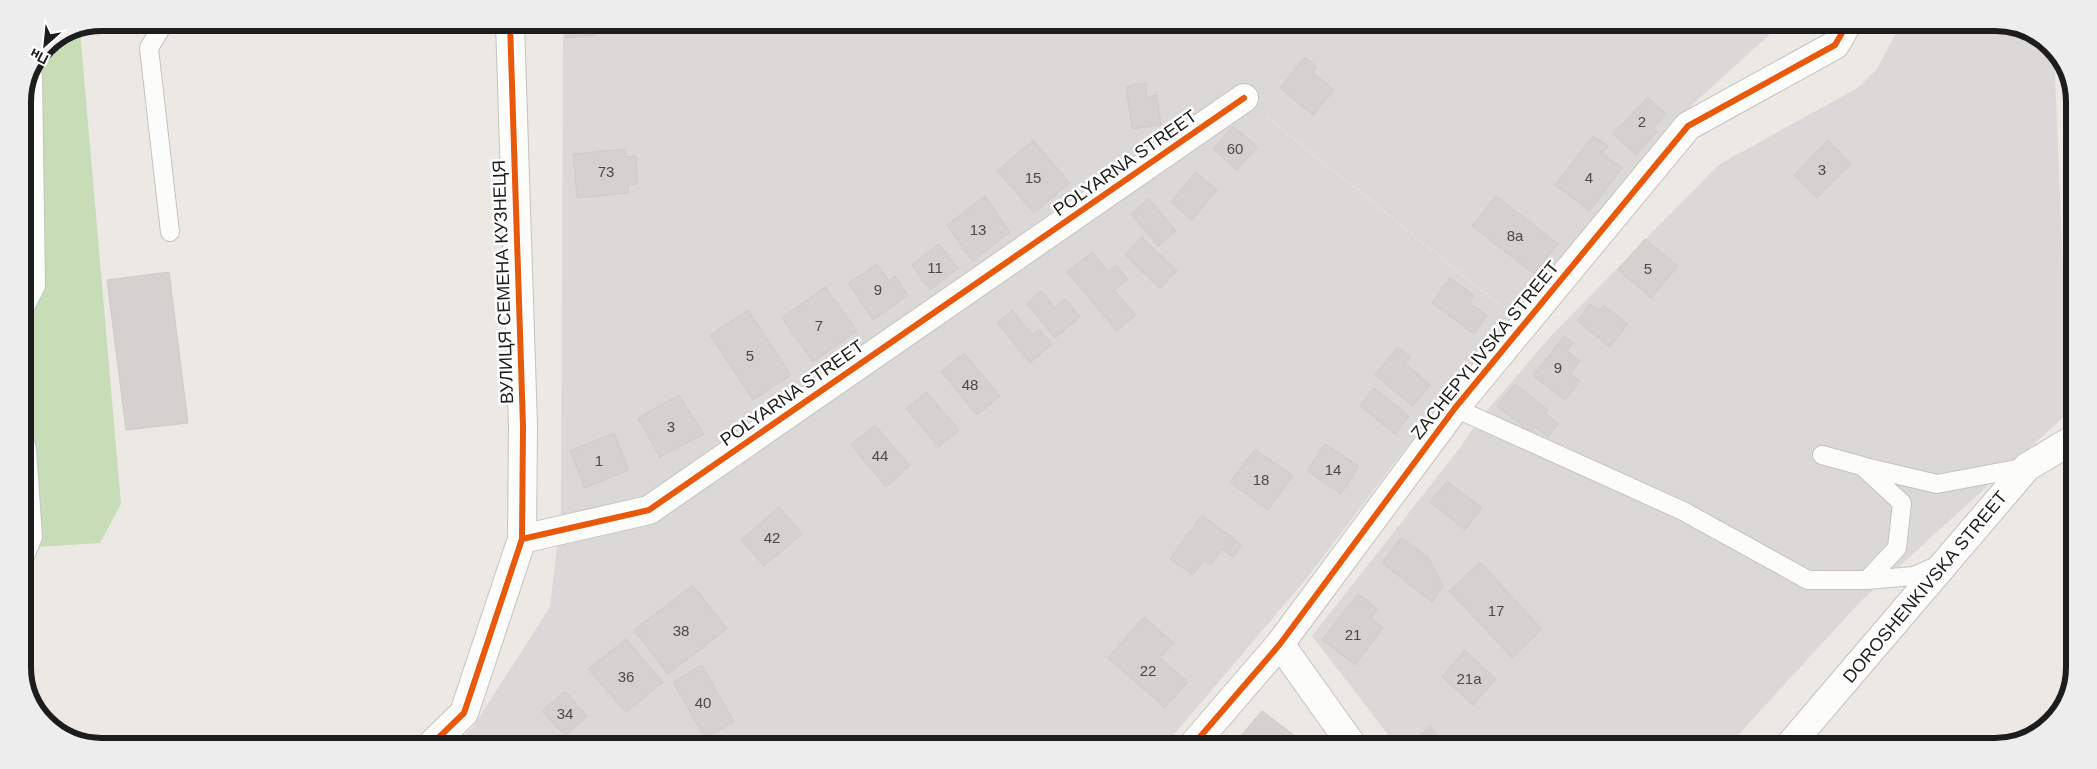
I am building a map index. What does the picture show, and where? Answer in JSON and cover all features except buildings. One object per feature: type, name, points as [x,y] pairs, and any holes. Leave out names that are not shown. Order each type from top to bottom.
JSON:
[{"type":"street","name":"ВУЛИЦЯ СЕМЕНА КУЗНЕЦЯ","points":[[510,31],[523,426],[522,539]]},
{"type":"street","name":"ZACHEPYLIVSKA STREET","points":[[1199,738],[1280,644],[1455,408],[1688,126],[1835,44],[1843,31]]},
{"type":"street","name":"POLYARNA STREET","points":[[522,539],[649,510],[1244,98]]},
{"type":"street","name":"DOROSHENKIVSKA STREET","points":[[1796,738],[2027,466],[2066,443]]},
{"type":"street","points":[[438,738],[464,713],[522,539]]},
{"type":"street","points":[[1280,644],[1347,738]]},
{"type":"lane","points":[[159,31],[149,48],[170,232]]},
{"type":"lane","points":[[31,296],[36,286],[33,87]]},
{"type":"lane","points":[[1455,408],[1684,511],[1808,580],[1867,580],[1914,576],[1947,562]]},
{"type":"lane","points":[[1822,455],[1937,484],[2027,466]]},
{"type":"lane","points":[[1862,466],[1902,503],[1897,548],[1867,580]]},
{"type":"lane","points":[[31,519],[31,540]]},
{"type":"path","points":[[1244,98],[1523,324]]},
{"type":"shaded area","points":[[563,31],[1773,31],[1681,115],[1521,304],[1433,412],[1307,578],[1171,738],[461,738],[473,727],[550,607],[561,511]]},
{"type":"shaded area","points":[[1897,31],[2004,32],[2018,35],[2038,46],[2055,65],[2066,340],[2066,415],[1860,602],[1735,738],[1391,738],[1312,636],[1459,449],[1479,420],[1549,338],[1718,165],[1859,87],[1877,69]]},
{"type":"green space","points":[[80,35],[121,504],[100,543],[31,547],[31,102],[33,88],[40,70],[70,70],[70,40]]},
{"type":"cycle path","points":[[438,738],[464,713],[522,539],[523,426],[510,31]]},
{"type":"cycle path","points":[[1199,738],[1280,644],[1455,408],[1688,126],[1835,45],[1843,31]]},
{"type":"cycle path","points":[[522,539],[649,510],[1244,98]]}]
